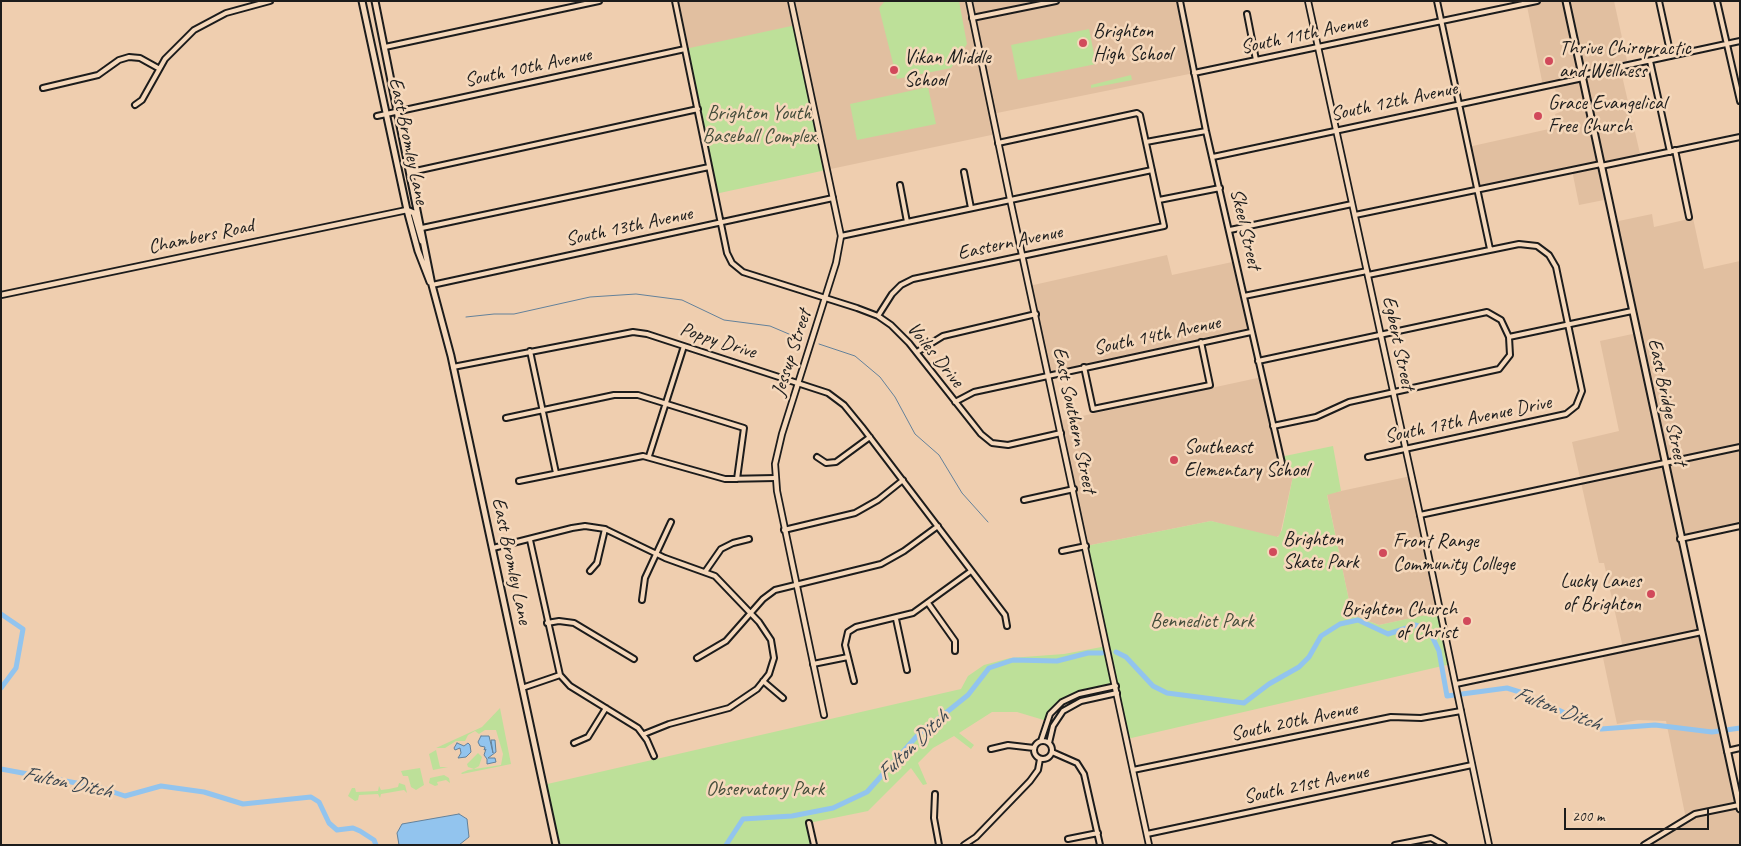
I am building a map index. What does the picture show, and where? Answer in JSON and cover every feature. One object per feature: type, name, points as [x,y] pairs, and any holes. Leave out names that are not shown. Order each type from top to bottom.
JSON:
[{"type":"main road","name":"East Bromley Lane","points":[[362,1],[407,210],[420,257],[432,285]]},
{"type":"main road","name":"East Bromley Lane","points":[[375,1],[411,172],[432,285],[453,368],[493,548],[556,845]]},
{"type":"main road","name":"East Bridge Street","points":[[1566,1],[1739,807]]},
{"type":"main road","points":[[415,193],[414,204],[407,210],[414,213],[428,257]]},
{"type":"street","points":[[135,106],[142,100],[158,68],[182,40],[210,20],[234,10],[270,1]]},
{"type":"street","points":[[385,47],[599,1]]},
{"type":"street","name":"Voiles Drive","points":[[675,1],[729,257],[740,270],[878,316],[900,332],[980,434],[995,444],[1008,445],[1061,433]]},
{"type":"street","name":"Jessup Street","points":[[791,1],[841,236],[840,250],[778,445],[775,478],[784,530],[824,716]]},
{"type":"street","name":"East Southern Street","points":[[969,1],[998,144],[1150,845]]},
{"type":"street","points":[[972,18],[1056,1]]},
{"type":"street","name":"Skeel Street","points":[[1180,1],[1206,130],[1282,463]]},
{"type":"street","name":"Egbert Street","points":[[1308,1],[1420,515],[1489,845]]},
{"type":"street","points":[[1437,1],[1490,249]]},
{"type":"street","name":"South 11th Avenue","points":[[1194,73],[1537,1]]},
{"type":"street","points":[[1658,1],[1671,56]]},
{"type":"street","points":[[1717,1],[1740,101]]},
{"type":"street","points":[[1246,14],[1256,60]]},
{"type":"street","name":"South 12th Avenue","points":[[1213,157],[1740,41]]},
{"type":"street","name":"South 10th Avenue","points":[[378,116],[686,49]]},
{"type":"street","points":[[42,88],[95,76],[119,60],[129,57],[140,58],[158,68]]},
{"type":"street","points":[[1650,60],[1670,152]]},
{"type":"street","points":[[411,172],[698,109]]},
{"type":"street","points":[[998,144],[1137,113],[1140,115],[1159,200],[1220,188]]},
{"type":"street","points":[[1146,142],[1206,130]]},
{"type":"street","points":[[1355,215],[1740,137]]},
{"type":"street","points":[[1675,150],[1689,217]]},
{"type":"street","points":[[422,228],[709,167]]},
{"type":"street","points":[[841,236],[1152,170]]},
{"type":"street","points":[[964,172],[971,208]]},
{"type":"street","points":[[900,185],[907,222]]},
{"type":"street","name":"South 13th Avenue","points":[[432,285],[833,198]]},
{"type":"street","name":"Eastern Avenue","points":[[878,316],[892,294],[907,282],[1022,255],[1164,226],[1159,200]]},
{"type":"street","points":[[1230,230],[1352,204]]},
{"type":"street","name":"Chambers Road","points":[[1,295],[407,210]]},
{"type":"street","name":"South 17th Avenue Drive","points":[[1244,296],[1523,243],[1533,245],[1545,252],[1556,266],[1582,391],[1579,401],[1570,412],[1554,418],[1368,456]]},
{"type":"street","points":[[1509,338],[1632,311]]},
{"type":"street","points":[[1258,361],[1487,312],[1501,320],[1509,338],[1510,355],[1499,369],[1349,402],[1316,417],[1273,426]]},
{"type":"street","points":[[917,352],[942,336],[1036,314]]},
{"type":"street","name":"Poppy Drive","points":[[453,368],[623,332],[647,334],[822,390],[840,401],[870,437],[1005,614],[1007,626]]},
{"type":"street","name":"South 14th Avenue","points":[[955,402],[974,392],[1048,374],[1251,332]]},
{"type":"street","points":[[1084,367],[1093,409],[1200,387],[1210,384],[1201,342]]},
{"type":"street","points":[[649,456],[684,346]]},
{"type":"street","points":[[530,351],[556,473]]},
{"type":"street","points":[[506,418],[623,394],[638,395],[744,428],[737,479]]},
{"type":"street","points":[[817,457],[826,463],[836,462],[870,437]]},
{"type":"street","points":[[1420,515],[1740,447]]},
{"type":"street","points":[[520,481],[638,456],[649,456],[719,478],[775,478]]},
{"type":"street","points":[[784,530],[855,513],[878,500],[903,480]]},
{"type":"street","points":[[1024,500],[1074,490]]},
{"type":"street","points":[[642,600],[645,578],[671,522]]},
{"type":"street","points":[[697,658],[726,641],[769,593],[796,584],[881,564],[904,551],[938,526]]},
{"type":"street","points":[[1680,539],[1740,526]]},
{"type":"street","points":[[493,548],[578,527],[605,529],[656,554],[705,572],[720,580],[764,629],[773,646],[772,667],[763,681],[745,699],[729,708],[660,727],[644,734]]},
{"type":"street","points":[[590,571],[597,562],[605,529]]},
{"type":"street","points":[[705,572],[721,549],[733,543],[749,539]]},
{"type":"street","points":[[530,540],[560,675],[570,686],[629,721],[644,734],[654,756]]},
{"type":"street","points":[[1062,551],[1086,546]]},
{"type":"street","points":[[854,681],[845,645],[847,634],[856,627],[896,619],[912,613],[971,571]]},
{"type":"street","points":[[928,603],[955,641],[955,650]]},
{"type":"street","points":[[896,619],[907,670]]},
{"type":"street","points":[[547,623],[559,621],[574,623],[634,659]]},
{"type":"street","points":[[842,630],[847,634]]},
{"type":"street","points":[[1456,684],[1702,632]]},
{"type":"street","points":[[813,664],[848,658]]},
{"type":"street","points":[[522,688],[560,675]]},
{"type":"street","points":[[763,681],[783,698]]},
{"type":"street","points":[[1034,748],[1041,741],[1050,714],[1062,702],[1079,694],[1116,686]]},
{"type":"street","points":[[1100,845],[1084,774],[1077,763],[1052,752],[1049,743],[1053,726],[1063,711],[1081,701],[1117,693]]},
{"type":"street","points":[[574,743],[588,736],[606,708]]},
{"type":"street","name":"South 20th Avenue","points":[[1133,770],[1391,717],[1422,718],[1461,711]]},
{"type":"street","points":[[1041,741],[1049,743]]},
{"type":"street","points":[[991,749],[1008,744],[1034,748]]},
{"type":"street","points":[[1034,748],[1035,755],[1040,759]]},
{"type":"street","points":[[1727,751],[1740,748]]},
{"type":"street","points":[[1040,759],[1049,757],[1052,752]]},
{"type":"street","points":[[964,845],[976,836],[1030,781],[1038,770],[1040,759]]},
{"type":"street","name":"South 21st Avenue","points":[[1147,834],[1472,765]]},
{"type":"street","points":[[935,794],[934,818],[939,845]]},
{"type":"street","points":[[1644,845],[1695,814],[1739,807]]},
{"type":"street","points":[[809,823],[814,845]]},
{"type":"street","points":[[1068,839],[1098,832]]},
{"type":"street","points":[[1395,845],[1431,838],[1444,845]]},
{"type":"shaded area","points":[[675,1],[1180,1],[1194,73],[992,114],[996,134],[826,170],[685,49]]},
{"type":"shaded area","points":[[1526,1],[1614,1],[1628,65],[1620,67],[1641,158],[1602,166],[1609,199],[1579,205],[1572,170],[1477,190],[1468,147],[1558,127],[1555,114],[1560,112],[1554,84],[1543,86]]},
{"type":"shaded area","points":[[1652,214],[1654,227],[1693,218],[1704,269],[1740,261],[1740,526],[1680,539],[1740,809],[1740,845],[1644,845],[1686,819],[1666,721],[1638,720],[1617,724],[1602,653],[1623,648],[1604,563],[1599,563],[1572,442],[1619,431],[1600,341],[1637,333],[1614,222]]},
{"type":"shaded area","points":[[1167,255],[1172,275],[1237,261],[1251,332],[1049,374],[1029,286]]},
{"type":"shaded area","name":"Southeast Elementary School","points":[[1262,377],[1282,463],[1289,467],[1293,476],[1280,535],[1275,538],[1211,521],[1086,546],[1059,421]]},
{"type":"shaded area","name":"Front Range Community College","points":[[1411,476],[1440,612],[1379,625],[1352,615],[1327,494]]},
{"type":"green space","points":[[959,1],[967,44],[951,68],[897,79],[879,8],[884,2]]},
{"type":"green space","name":"Brighton Youth Baseball Complex","points":[[796,25],[826,170],[715,194],[685,49]]},
{"type":"green space","points":[[1089,29],[1096,64],[1018,80],[1011,45]]},
{"type":"green space","points":[[1131,75],[1132,80],[1091,88],[1091,85]]},
{"type":"green space","points":[[928,87],[936,124],[857,140],[850,104]]},
{"type":"green space","points":[[1333,446],[1341,491],[1327,495],[1352,615],[1379,625],[1440,612],[1451,664],[1127,739],[1115,686],[1079,694],[1062,702],[1047,721],[1017,712],[992,712],[959,733],[974,745],[971,749],[954,736],[933,748],[918,763],[927,784],[923,785],[911,768],[868,811],[809,823],[814,845],[556,845],[543,785],[961,689],[968,676],[984,665],[1010,658],[1064,654],[1107,646],[1086,546],[1211,521],[1278,537],[1282,530],[1293,476],[1280,457]]},
{"type":"green space","points":[[500,708],[511,764],[462,774],[468,770],[501,765],[503,754],[496,730],[485,730],[479,734],[475,731],[468,735],[465,741],[456,741],[445,748],[436,748],[482,727]]},
{"type":"green space","points":[[436,750],[440,767],[448,767],[433,770],[429,754]]},
{"type":"green space","points":[[478,753],[482,757],[479,766],[474,769],[468,767],[467,764]]},
{"type":"green space","points":[[420,768],[424,785],[416,790],[411,787],[408,776],[403,776],[401,771]]},
{"type":"green space","points":[[444,775],[449,778],[450,783],[446,780],[437,782],[438,785],[435,786],[429,783],[430,778]]},
{"type":"green space","points":[[399,783],[405,785],[407,793],[404,790],[381,794],[380,798],[378,794],[359,795],[358,800],[355,801],[348,796],[352,788],[355,788],[356,792],[378,791],[379,786],[381,790],[389,789],[398,787]]},
{"type":"water","points":[[481,736],[489,736],[493,753],[491,740],[495,740],[496,752],[488,758],[495,758],[496,762],[487,764],[487,759],[484,755],[486,749],[484,750],[485,747],[480,746],[478,742]]},
{"type":"water","points":[[457,743],[464,746],[468,743],[470,745],[471,752],[466,757],[458,758],[461,753],[460,748],[455,750],[454,748]]},
{"type":"water","points":[[459,814],[467,819],[469,837],[459,845],[399,845],[397,833],[402,824]]},
{"type":"waterway","points":[[466,317],[514,314],[590,297],[636,294],[682,300],[724,320],[770,326],[803,340]]},
{"type":"waterway","points":[[819,344],[855,356],[880,377],[895,397],[915,434],[939,455],[962,493],[988,522]]},
{"type":"waterway","name":"Fulton Ditch","points":[[1,614],[23,629],[16,668],[1,688]]},
{"type":"waterway","name":"Fulton Ditch","points":[[1116,652],[1126,657],[1153,686],[1167,693],[1244,703],[1269,684],[1299,667],[1309,657],[1321,636],[1340,624],[1358,620],[1388,634],[1416,625],[1429,630],[1439,651],[1447,696],[1507,688],[1523,693],[1571,716],[1583,719],[1601,729],[1655,725],[1712,732],[1740,728]]},
{"type":"waterway","name":"Fulton Ditch","points":[[726,845],[743,819],[792,816],[833,808],[867,792],[917,736],[968,695],[989,668],[1013,660],[1057,661],[1088,653],[1102,653]]},
{"type":"waterway","name":"Fulton Ditch","points":[[1,769],[98,787],[125,796],[161,786],[204,792],[243,804],[311,797],[319,802],[329,823],[337,830],[353,828],[374,840],[376,845]]},
{"type":"place","name":"Brighton High School","points":[[1083,43]]},
{"type":"place","name":"Thrive Chiropractic and Wellness","points":[[1549,61]]},
{"type":"place","name":"Vikan Middle School","points":[[894,70]]},
{"type":"place","name":"Grace Evangelical Free Church","points":[[1538,116]]},
{"type":"place","name":"Southeast Elementary School","points":[[1174,460]]},
{"type":"place","name":"Brighton Skate Park","points":[[1273,552]]},
{"type":"place","name":"Front Range Community College","points":[[1383,553]]},
{"type":"place","name":"Lucky Lanes of Brighton","points":[[1651,594]]},
{"type":"place","name":"Brighton Church of Christ","points":[[1467,621]]},
{"type":"park label","name":"Bennedict Park","points":[[1202,622]]},
{"type":"park label","name":"Observatory Park","points":[[765,790]]}]
